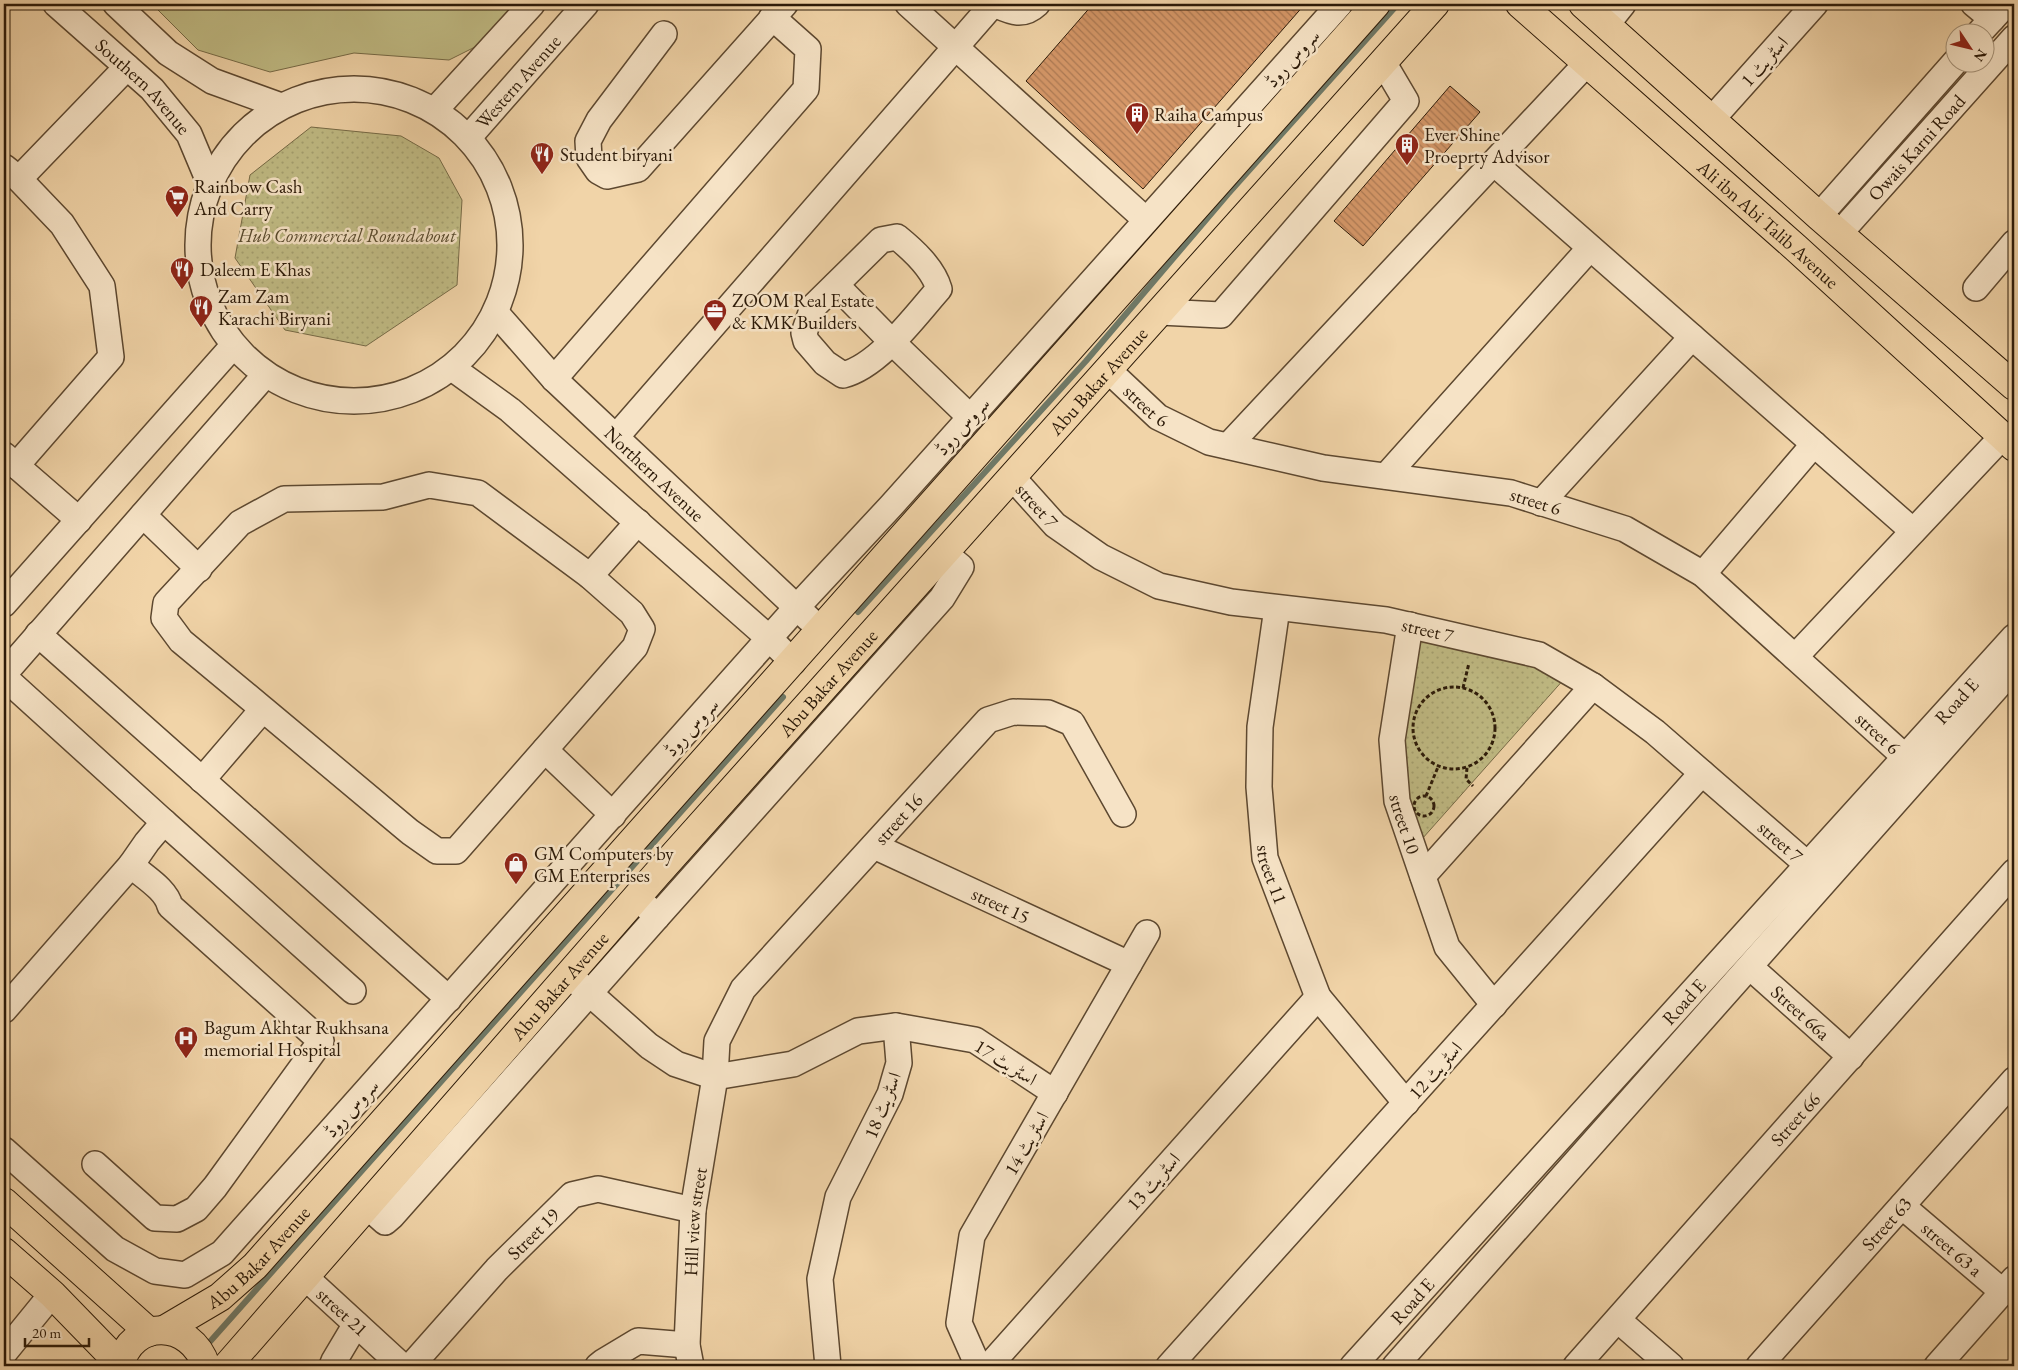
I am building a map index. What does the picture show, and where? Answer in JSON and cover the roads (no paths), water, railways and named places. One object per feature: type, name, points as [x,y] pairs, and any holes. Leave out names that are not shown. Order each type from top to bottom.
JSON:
[{"type":"main road","name":"Abu Bakar Avenue","points":[[120,1365],[126,1350],[136,1340],[157,1331],[220,1297],[255,1266],[1376,4]]},
{"type":"main road","name":"Abu Bakar Avenue","points":[[228,1366],[636,896],[1435,4]]},
{"type":"main road","name":"Ali ibn Abi Talib Avenue","points":[[1520,4],[1804,254],[2008,442]]},
{"type":"main road","points":[[1583,4],[1615,14],[1712,119],[1839,234],[2014,386]]},
{"type":"main road","points":[[4,1202],[157,1331],[179,1333],[191,1340],[201,1352],[206,1366]]},
{"type":"main road","points":[[4,1252],[52,1294],[120,1365]]},
{"type":"street","name":"Southern Avenue","points":[[56,4],[152,89],[189,134],[210,184]]},
{"type":"street","points":[[116,4],[168,54],[212,81],[282,106]]},
{"type":"street","points":[[435,110],[532,4]]},
{"type":"street","name":"Western Avenue","points":[[469,137],[586,4]]},
{"type":"street","points":[[908,4],[1146,220]]},
{"type":"street","points":[[616,437],[955,46],[994,4],[1014,13],[1031,9],[1037,4]]},
{"type":"street","name":"سروس روڈ","points":[[4,1150],[115,1249],[155,1272],[185,1275],[222,1253],[797,607],[1340,4]]},
{"type":"street","name":"اسٹریٹ 1","points":[[1712,119],[1815,4]]},
{"type":"street","points":[[554,379],[806,89],[808,48],[779,10],[638,169],[606,176],[598,171],[589,158],[588,141],[599,120],[664,34]]},
{"type":"street","name":"Owais Karni Road","points":[[1839,234],[2014,38]]},
{"type":"street","points":[[1160,312],[1221,316],[1406,101],[1383,62]]},
{"type":"street","points":[[1228,446],[1587,63]]},
{"type":"street","points":[[79,520],[10,460],[111,357],[102,286],[62,224],[11,173],[127,67]]},
{"type":"street","name":"Owais Karni Road","points":[[1819,216],[1946,72]]},
{"type":"street","points":[[332,89],[386,91],[435,110],[469,137],[496,176],[510,221],[509,268],[496,313],[477,343],[452,368],[408,393],[359,402],[310,397],[288,384],[265,375],[233,346],[210,310],[198,269],[198,226],[210,184],[239,139],[282,106],[332,89]]},
{"type":"street","points":[[1494,163],[1913,532]]},
{"type":"street","points":[[897,237],[908,246],[936,281],[939,289],[892,342],[856,371],[843,375],[825,362],[806,341],[804,333],[813,307],[836,285],[881,240],[897,237]]},
{"type":"street","points":[[1976,288],[2014,243]]},
{"type":"street","points":[[1386,476],[1590,248]]},
{"type":"street","points":[[836,285],[970,417]]},
{"type":"street","name":"Northern Avenue","points":[[496,313],[554,379],[820,630]]},
{"type":"street","points":[[1542,503],[1692,337]]},
{"type":"street","points":[[4,604],[233,346]]},
{"type":"street","points":[[452,368],[510,410],[770,639],[793,662]]},
{"type":"street","name":"street 6","points":[[1108,370],[1158,417],[1209,442],[1323,468],[1511,493],[1625,529],[1703,574],[1905,757]]},
{"type":"street","points":[[265,375],[4,675],[352,992]]},
{"type":"street","points":[[1795,657],[1913,532],[2008,442]]},
{"type":"street","points":[[1703,574],[1814,444]]},
{"type":"street","name":"street 7","points":[[1012,477],[1055,525],[1101,557],[1160,586],[1231,602],[1386,620],[1539,655],[1593,686],[1655,732],[1808,865]]},
{"type":"street","points":[[429,485],[478,493],[590,576],[632,613],[642,629],[635,647],[456,851],[437,851],[404,827],[181,640],[164,618],[166,603],[240,524],[284,500],[383,497],[429,485]]},
{"type":"street","points":[[143,515],[199,569]]},
{"type":"street","points":[[590,576],[638,522]]},
{"type":"street","points":[[367,1206],[385,1222],[392,1216],[942,598],[961,567],[944,553]]},
{"type":"street","name":"street 11","points":[[1277,608],[1260,727],[1259,787],[1265,858],[1318,996],[1406,1103]]},
{"type":"street","name":"street 10","points":[[1410,625],[1392,740],[1397,801],[1447,947],[1494,1005]]},
{"type":"street","points":[[38,634],[448,999]]},
{"type":"street","name":"Road E","points":[[1353,1366],[2014,637]]},
{"type":"street","name":"Road E","points":[[1395,1366],[2014,668]]},
{"type":"street","points":[[1423,876],[1593,686]]},
{"type":"street","points":[[202,780],[263,709]]},
{"type":"street","name":"street 16","points":[[715,1077],[717,1041],[743,989],[988,720],[1013,712],[1048,713],[1072,724],[1123,814]]},
{"type":"street","points":[[544,750],[612,815]]},
{"type":"street","name":"اسٹریٹ 12","points":[[1169,1366],[1702,773]]},
{"type":"street","points":[[4,1010],[131,865],[164,822]]},
{"type":"street","name":"street 15","points":[[874,846],[1129,964]]},
{"type":"street","points":[[94,1164],[155,1218],[177,1219],[196,1210],[322,1041],[170,906],[168,899],[163,893],[131,865]]},
{"type":"street","name":"Street 66","points":[[1576,1366],[2014,872]]},
{"type":"street","points":[[636,896],[658,917]]},
{"type":"street","name":"اسٹریٹ 14","points":[[978,1366],[959,1323],[972,1236],[1147,933]]},
{"type":"street","name":"Street 66a","points":[[1750,967],[1851,1057]]},
{"type":"street","points":[[569,974],[649,1046],[676,1064],[715,1077],[793,1064],[858,1031],[896,1026]]},
{"type":"street","name":"اسٹریٹ 13","points":[[989,1366],[1318,996]]},
{"type":"street","name":"اسٹریٹ 17","points":[[896,1026],[976,1040],[1055,1093]]},
{"type":"street","name":"اسٹریٹ 18","points":[[828,1366],[820,1279],[838,1198],[890,1094],[899,1063],[896,1026]]},
{"type":"street","name":"Hill view street","points":[[689,1356],[693,1210],[715,1077]]},
{"type":"street","name":"Street 63","points":[[1759,1366],[2014,1080]]},
{"type":"street","name":"Street 19","points":[[411,1366],[497,1269],[572,1195],[598,1189],[693,1210]]},
{"type":"street","name":"street 63 a","points":[[1902,1206],[2009,1286]]},
{"type":"street","name":"street 21","points":[[305,1277],[402,1366]]},
{"type":"street","points":[[1937,1366],[2009,1286]]},
{"type":"street","points":[[4,1353],[52,1294]]},
{"type":"street","points":[[1618,1320],[1671,1366]]},
{"type":"street","points":[[332,1366],[356,1324]]},
{"type":"street","points":[[598,1366],[638,1341],[689,1356]]},
{"type":"waterway","points":[[858,612],[1086,361],[1228,194],[1398,4]]},
{"type":"waterway","points":[[207,1345],[783,697]]},
{"type":"place","name":"Raiha Campus","points":[[1137,135]]},
{"type":"place","name":"Ever Shine Proeprty Advisor","points":[[1407,166]]},
{"type":"place","name":"Student biryani","points":[[542,175]]},
{"type":"place","name":"Rainbow Cash And Carry","points":[[177,218]]},
{"type":"place","name":"Daleem E Khas","points":[[182,290]]},
{"type":"place","name":"Zam Zam Karachi Biryani","points":[[201,328]]},
{"type":"place","name":"ZOOM Real Estate & KMK Builders","points":[[715,332]]},
{"type":"place","name":"GM Computers by GM Enterprises","points":[[516,885]]},
{"type":"place","name":"Bagum Akhtar Rukhsana memorial Hospital","points":[[186,1059]]},
{"type":"park label","name":"Hub Commercial Roundabout","points":[[347,235]]}]
